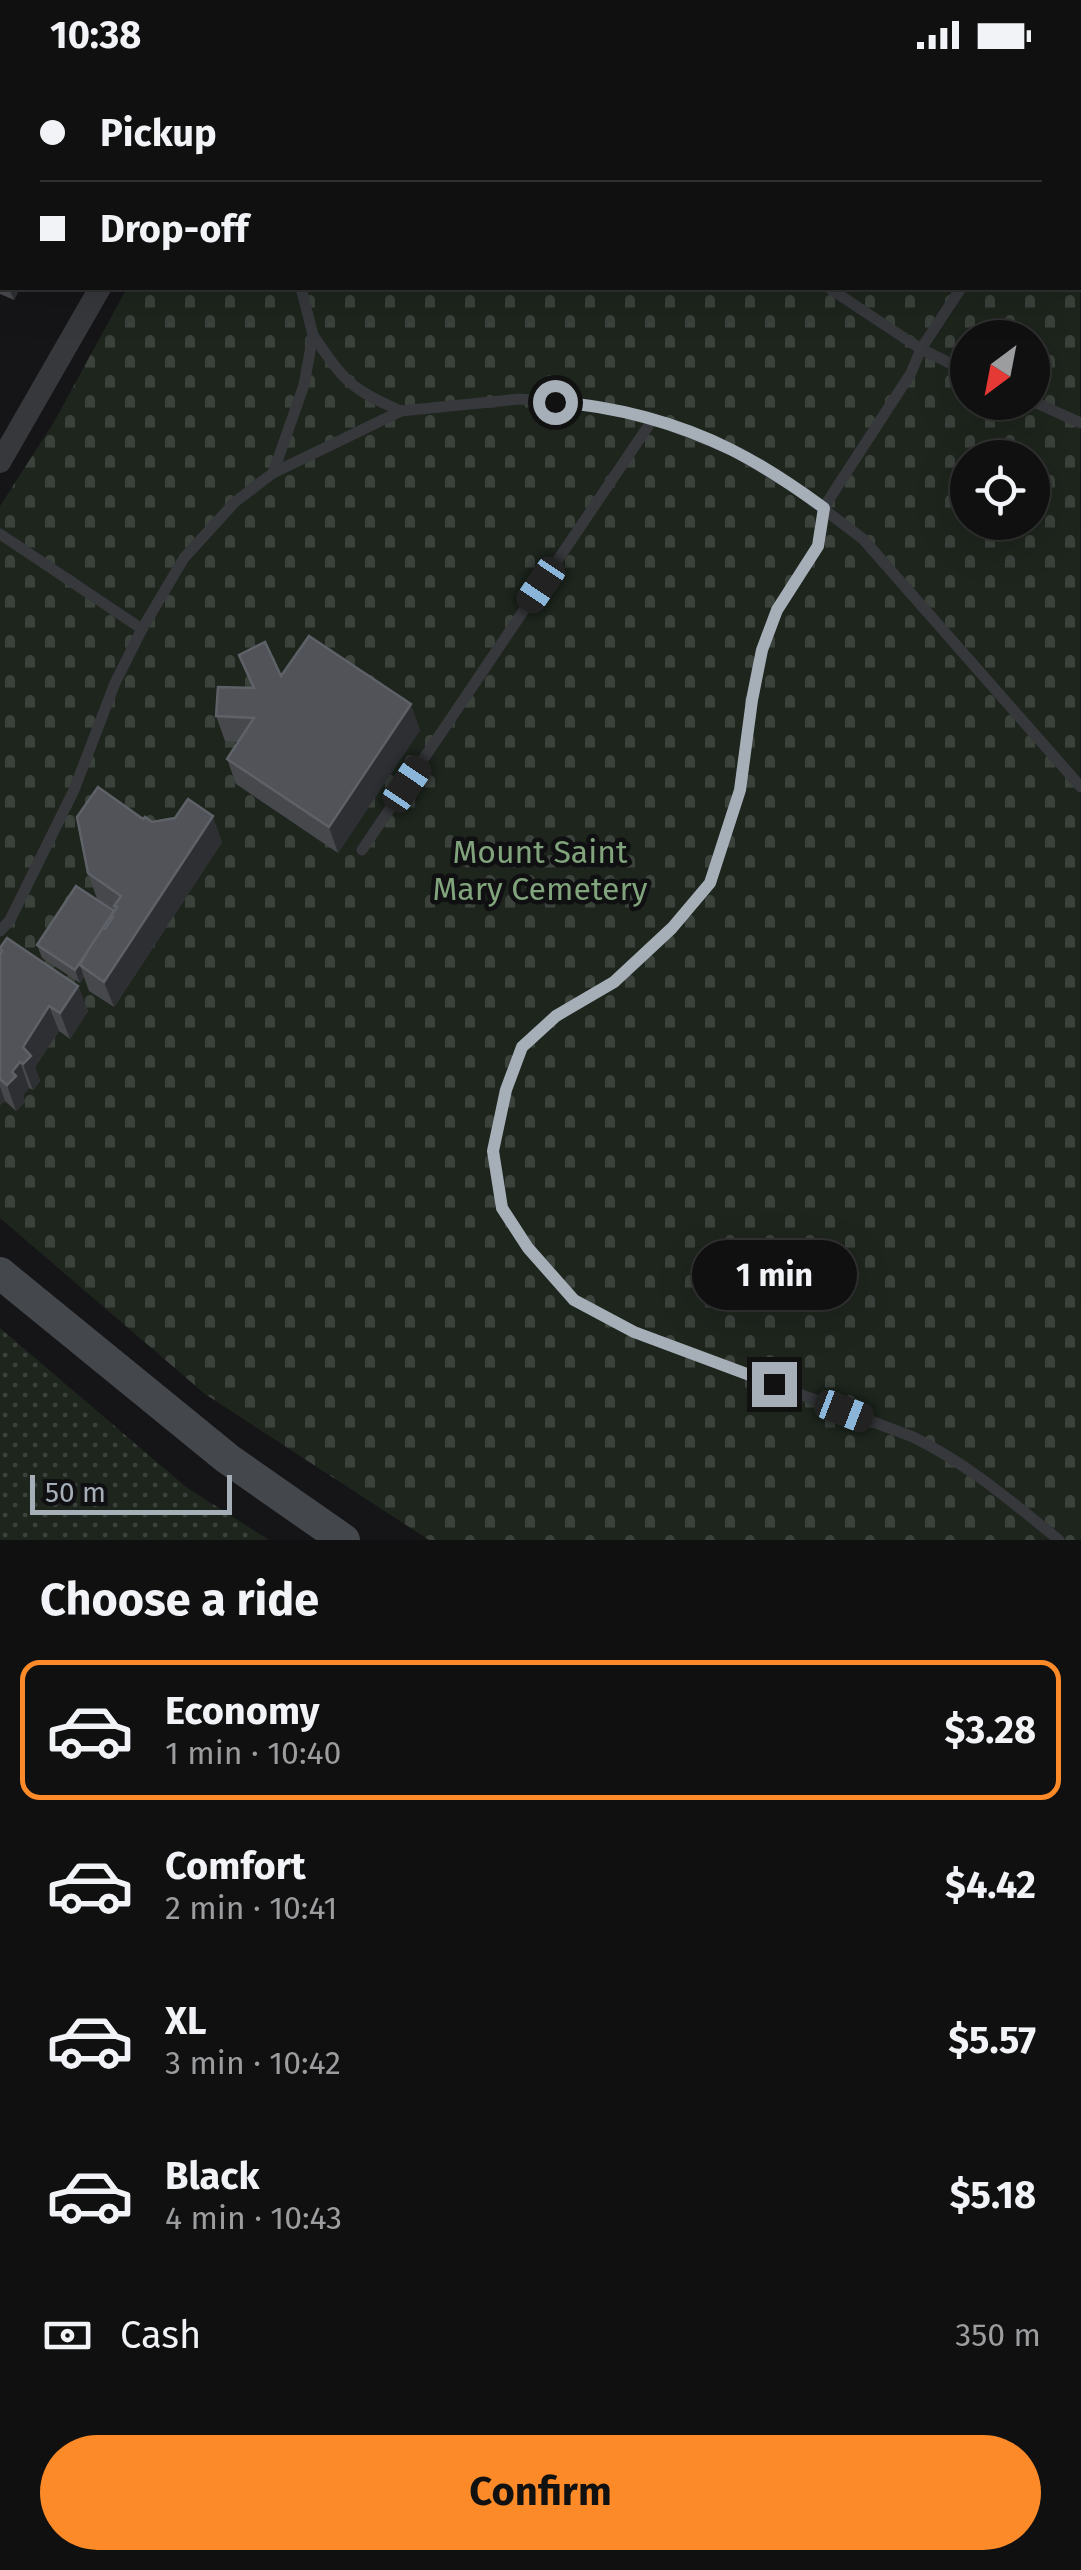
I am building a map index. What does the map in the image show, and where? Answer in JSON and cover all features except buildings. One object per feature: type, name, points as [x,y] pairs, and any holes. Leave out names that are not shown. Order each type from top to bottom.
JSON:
[{"type":"street","points":[[3,449],[99,290]]},
{"type":"street","points":[[0,1273],[228,1460],[344,1540]]},
{"type":"lane","points":[[301,290],[314,335],[340,375],[364,395],[401,411]]},
{"type":"lane","points":[[832,290],[920,349],[950,363]]},
{"type":"lane","points":[[959,290],[920,349],[911,373],[824,508],[818,546],[777,610],[762,650],[740,790],[710,883],[672,928],[614,982],[556,1016],[522,1047],[506,1090],[493,1151],[502,1208],[528,1248],[574,1300],[634,1332],[930,1446],[994,1485],[1059,1540]]},
{"type":"lane","points":[[273,473],[304,385],[314,335]]},
{"type":"lane","points":[[0,931],[10,920],[74,790],[115,683],[184,558],[235,502],[273,473],[401,411],[519,399],[590,404],[653,420],[732,450],[824,508],[863,539],[1081,787]]},
{"type":"lane","points":[[1050,409],[1081,423]]},
{"type":"lane","points":[[362,850],[653,420]]},
{"type":"lane","points":[[0,534],[142,629]]},
{"type":"green space","name":"Mount Saint Mary Cemetery","points":[[126,290],[1080,290],[1081,1540],[429,1540],[205,1394],[0,1218],[0,506],[54,422]]},
{"type":"green space","points":[[0,1328],[186,1487],[269,1540],[0,1540]]},
{"type":"route","points":[[555,402],[590,404],[653,420],[732,450],[824,508],[818,546],[777,610],[762,650],[740,790],[710,883],[672,928],[614,982],[556,1016],[522,1047],[506,1090],[493,1151],[502,1208],[528,1248],[574,1300],[634,1332],[774,1384]]}]
